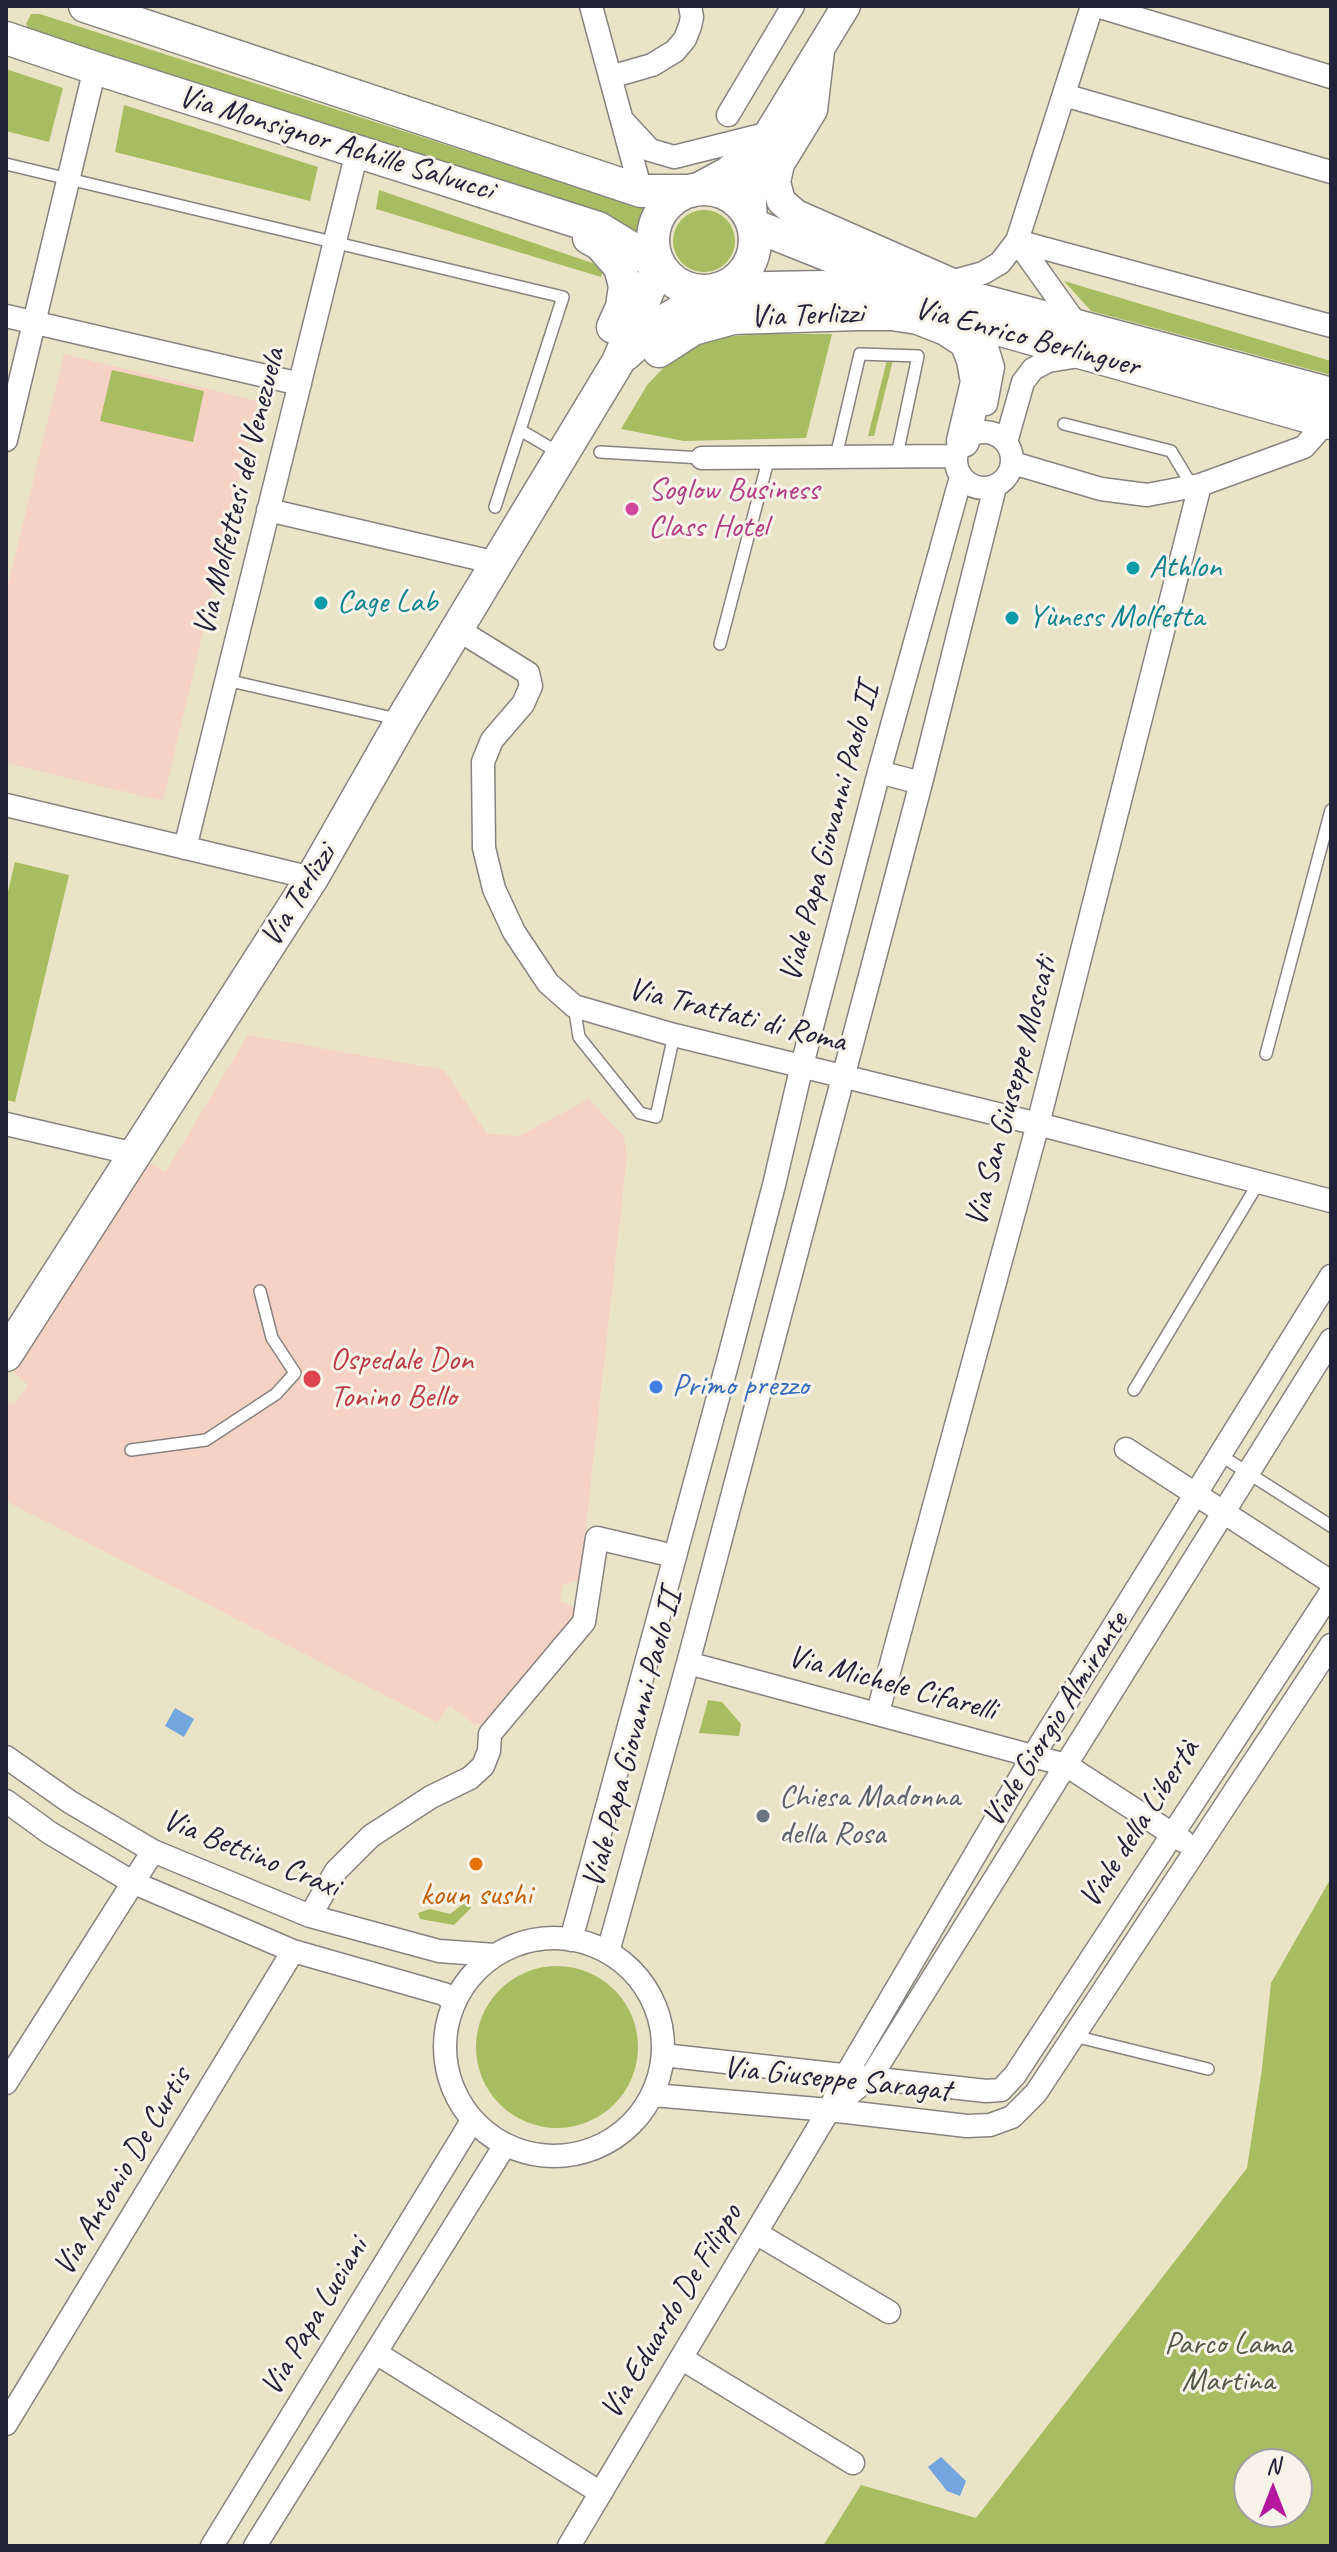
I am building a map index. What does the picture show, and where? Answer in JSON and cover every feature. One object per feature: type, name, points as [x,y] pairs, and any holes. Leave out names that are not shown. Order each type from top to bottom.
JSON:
[{"type":"main road","name":"Via Monsignor Achille Salvucci","points":[[85,6],[641,191],[691,191]]},
{"type":"main road","name":"Via Monsignor Achille Salvucci","points":[[6,38],[598,228],[659,265]]},
{"type":"main road","points":[[704,189],[729,195],[753,225],[755,242],[748,265],[732,283],[717,289],[704,291],[678,284],[659,265],[653,247],[654,229],[661,212],[674,198],[691,191],[704,189]]},
{"type":"main road","name":"Via Terlizzi","points":[[539,208],[600,244],[620,267],[625,286],[622,307],[600,352],[571,441]]},
{"type":"main road","name":"Via Enrico Berlinguer","points":[[753,225],[863,269],[1022,313],[1085,341]]},
{"type":"main road","name":"Via Terlizzi","points":[[6,1355],[312,878],[402,720],[618,362],[659,265]]},
{"type":"main road","name":"Via Enrico Berlinguer","points":[[717,289],[823,287],[980,324],[1085,341],[1330,413]]},
{"type":"main road","name":"Via Terlizzi","points":[[618,362],[656,326],[717,289]]},
{"type":"main road","name":"Via Terlizzi","points":[[571,441],[664,346],[693,329],[733,318],[892,314],[918,318],[946,329],[966,342],[977,382],[964,452]]},
{"type":"street","points":[[591,6],[641,191]]},
{"type":"street","points":[[610,77],[652,65],[675,51],[685,39],[690,26],[690,6]]},
{"type":"street","name":"Via Terlizzi","points":[[753,225],[751,178],[768,134],[846,6]]},
{"type":"street","points":[[950,282],[983,273],[1000,263],[1017,241],[1094,6],[1331,77]]},
{"type":"street","points":[[728,115],[785,11]]},
{"type":"street","name":"Via Terlizzi","points":[[820,51],[813,110],[780,164],[776,182],[781,201],[796,214],[1022,313]]},
{"type":"street","points":[[6,440],[95,68]]},
{"type":"street","points":[[1064,95],[1331,172]]},
{"type":"street","points":[[622,120],[650,150],[674,157],[768,134]]},
{"type":"street","name":"Via Terlizzi","points":[[691,191],[728,171],[768,134]]},
{"type":"street","name":"Via Molfettesi del Venezuela","points":[[185,848],[357,152]]},
{"type":"street","points":[[1017,241],[1331,326]]},
{"type":"street","points":[[964,452],[977,487],[995,487],[1007,478],[1023,382],[1033,369],[1085,341],[1017,241]]},
{"type":"street","points":[[6,316],[300,384]]},
{"type":"street","name":"Viale Papa Giovanni Paolo II","points":[[571,1940],[729,1357],[802,1065],[964,452],[990,388],[993,367],[980,324]]},
{"type":"street","points":[[702,458],[964,452],[993,433],[1010,453],[1101,489],[1147,495],[1196,486],[1304,447],[1330,413]]},
{"type":"street","name":"Via San Giuseppe Moscati","points":[[878,1712],[1038,1124],[1196,486]]},
{"type":"street","name":"Viale Papa Giovanni Paolo II","points":[[608,1952],[844,1075],[995,487]]},
{"type":"street","points":[[268,510],[497,563]]},
{"type":"street","name":"Via Trattati di Roma","points":[[457,629],[528,673],[531,686],[523,704],[492,740],[483,762],[484,848],[494,889],[514,932],[548,983],[574,1006],[674,1035],[1038,1124],[1331,1201]]},
{"type":"street","points":[[879,772],[921,783]]},
{"type":"street","points":[[6,805],[312,878]]},
{"type":"street","points":[[6,1124],[135,1154]]},
{"type":"street","name":"Viale Giorgio Almirante","points":[[829,2110],[846,2075],[1033,1756],[1331,1276]]},
{"type":"street","name":"Viale Giorgio Almirante","points":[[829,2110],[871,2077],[1331,1340]]},
{"type":"street","points":[[729,1357],[766,1367]]},
{"type":"street","points":[[1126,1449],[1331,1582]]},
{"type":"street","points":[[682,1532],[719,1541]]},
{"type":"street","points":[[310,1916],[336,1871],[371,1836],[431,1797],[470,1778],[483,1766],[489,1751],[490,1734],[584,1622],[597,1538],[674,1556]]},
{"type":"street","name":"Viale della Libertà","points":[[1001,2090],[1015,2075],[1331,1592]]},
{"type":"street","name":"Viale della Libertà","points":[[1012,2117],[1036,2093],[1331,1645]]},
{"type":"street","name":"Via Michele Cifarelli","points":[[688,1663],[1066,1765],[1197,1851]]},
{"type":"street","name":"Via Bettino Craxi","points":[[6,1757],[70,1802],[153,1851],[310,1916],[439,1951],[495,1955]]},
{"type":"street","points":[[6,1801],[50,1833],[132,1882],[293,1951],[444,1994],[454,2002]]},
{"type":"street","points":[[6,2083],[153,1851]]},
{"type":"street","points":[[544,1939],[571,1940],[608,1952],[632,1971],[651,1996],[661,2024],[663,2055],[653,2095],[633,2123],[605,2144],[572,2155],[549,2156],[538,2156],[505,2145],[472,2121],[455,2094],[445,2064],[445,2033],[454,2002],[471,1976],[495,1955],[518,1944],[544,1939]]},
{"type":"street","name":"Via Antonio De Curtis","points":[[6,2424],[293,1951]]},
{"type":"street","name":"Via Giuseppe Saragat","points":[[663,2055],[986,2091],[1001,2090]]},
{"type":"street","points":[[1001,2090],[1012,2117]]},
{"type":"street","name":"Via Giuseppe Saragat","points":[[653,2095],[967,2126],[990,2125],[1012,2117]]},
{"type":"street","name":"Via Eduardo De Filippo","points":[[569,2546],[829,2110]]},
{"type":"street","name":"Via Papa Luciani","points":[[212,2546],[472,2121]]},
{"type":"street","points":[[255,2546],[505,2145]]},
{"type":"street","points":[[756,2233],[889,2312]]},
{"type":"street","points":[[376,2353],[601,2493]]},
{"type":"street","points":[[681,2358],[853,2463]]},
{"type":"street","points":[[316,2376],[347,2398]]},
{"type":"lane","points":[[6,164],[563,297],[495,507]]},
{"type":"lane","points":[[836,456],[860,354],[918,356],[897,455]]},
{"type":"lane","points":[[1064,424],[1171,451],[1196,486]]},
{"type":"lane","points":[[520,430],[571,441]]},
{"type":"lane","points":[[600,452],[702,458]]},
{"type":"lane","points":[[720,644],[769,457]]},
{"type":"lane","points":[[226,680],[402,720]]},
{"type":"lane","points":[[1266,1054],[1331,810]]},
{"type":"lane","points":[[574,1006],[579,1037],[640,1113],[656,1117],[674,1035]]},
{"type":"lane","points":[[1134,1390],[1259,1182]]},
{"type":"lane","points":[[131,1450],[206,1440],[276,1394],[295,1373],[272,1338],[260,1291]]},
{"type":"lane","points":[[1220,1455],[1331,1526]]},
{"type":"lane","points":[[1073,2035],[1208,2069]]},
{"type":"shaded area","points":[[64,354],[258,401],[163,801],[6,763],[6,593]]},
{"type":"shaded area","name":"Ospedale Don Tonino Bello","points":[[248,1035],[444,1070],[487,1134],[519,1136],[589,1099],[624,1137],[627,1156],[580,1580],[562,1585],[560,1601],[577,1609],[576,1619],[492,1719],[484,1723],[475,1725],[450,1705],[437,1722],[6,1501],[6,1402],[14,1405],[28,1385],[14,1373],[150,1162],[165,1172],[169,1167]]},
{"type":"green space","points":[[31,14],[40,14],[608,197],[653,199],[643,223],[641,244],[29,31],[26,24]]},
{"type":"green space","points":[[6,69],[63,88],[49,142],[6,131]]},
{"type":"green space","points":[[124,105],[318,167],[310,201],[115,152]]},
{"type":"green space","points":[[379,190],[604,267],[601,277],[376,209]]},
{"type":"green space","points":[[698,210],[710,210],[726,219],[733,229],[733,253],[726,263],[710,272],[698,272],[678,258],[673,247],[673,235],[687,215]]},
{"type":"green space","points":[[1064,281],[1331,361],[1331,375],[1091,311]]},
{"type":"green space","points":[[832,334],[806,438],[684,441],[621,429],[647,385],[670,361],[688,348],[718,337]]},
{"type":"green space","points":[[887,360],[892,360],[892,364],[874,436],[868,436]]},
{"type":"green space","points":[[112,370],[204,391],[193,442],[100,421]]},
{"type":"green space","points":[[15,862],[69,875],[15,1102],[6,1100],[6,900]]},
{"type":"green space","points":[[708,1700],[722,1702],[741,1724],[739,1736],[699,1733]]},
{"type":"green space","name":"Parco Lama Martina","points":[[1331,1878],[1331,2546],[823,2546],[861,2485],[976,2518],[1247,2168],[1271,1983]]},
{"type":"green space","points":[[467,1901],[471,1908],[454,1925],[420,1919],[418,1913],[430,1909],[450,1914]]},
{"type":"green space","points":[[557,1966],[588,1972],[614,1990],[632,2016],[638,2047],[632,2078],[614,2104],[588,2122],[557,2128],[526,2122],[500,2104],[482,2078],[476,2047],[482,2016],[500,1990],[526,1972]]},
{"type":"water","points":[[175,1708],[194,1719],[184,1737],[165,1726]]},
{"type":"water","points":[[941,2457],[966,2481],[960,2496],[947,2491],[928,2467]]},
{"type":"place","name":"Soglow Business Class Hotel","points":[[632,509]]},
{"type":"place","name":"Athlon","points":[[1133,568]]},
{"type":"place","name":"Cage Lab","points":[[321,603]]},
{"type":"place","name":"Yùness Molfetta","points":[[1012,618]]},
{"type":"place","name":"Ospedale Don Tonino Bello","points":[[312,1379]]},
{"type":"place","name":"Primo prezzo","points":[[656,1387]]},
{"type":"place","name":"Chiesa Madonna della Rosa","points":[[763,1816]]},
{"type":"place","name":"koun sushi","points":[[476,1864]]}]
